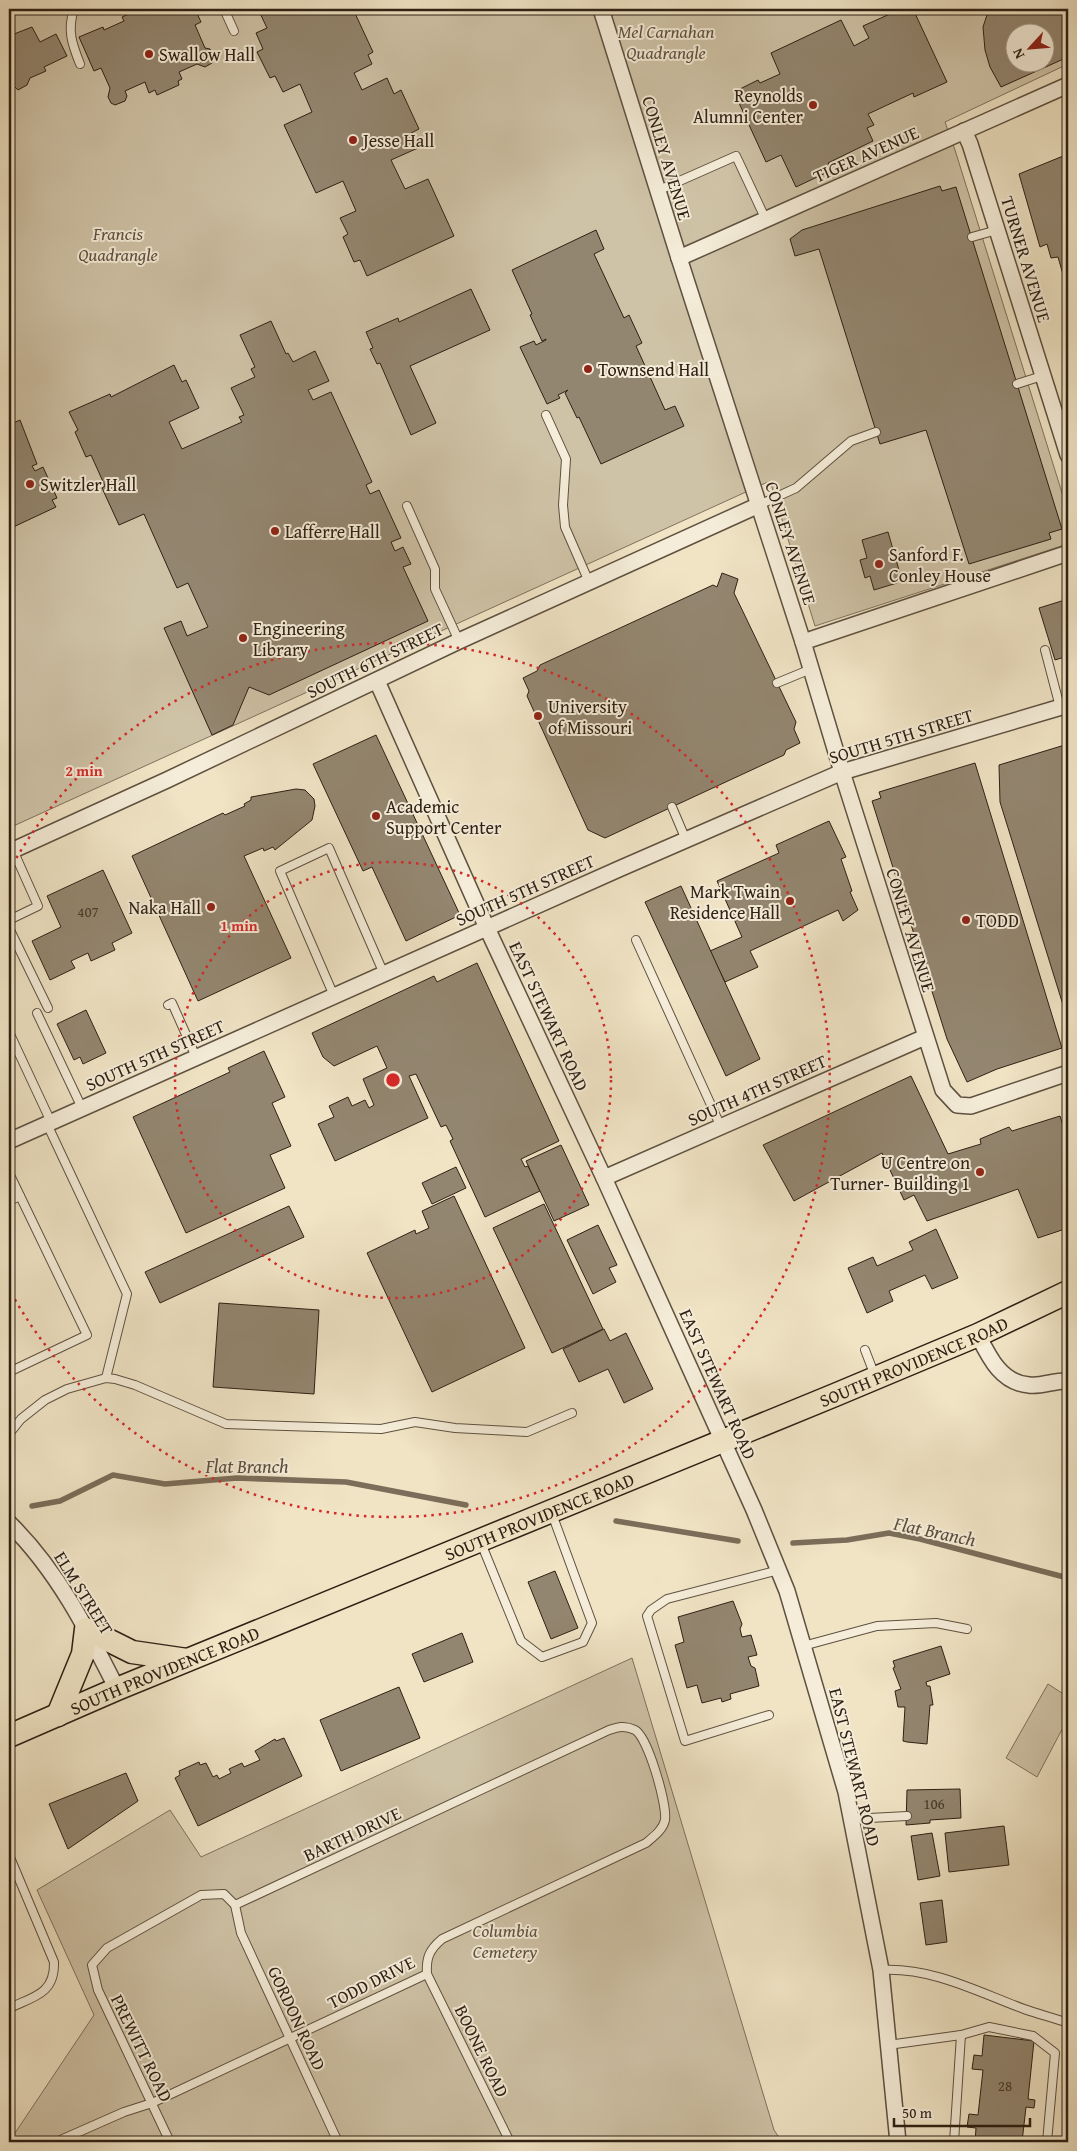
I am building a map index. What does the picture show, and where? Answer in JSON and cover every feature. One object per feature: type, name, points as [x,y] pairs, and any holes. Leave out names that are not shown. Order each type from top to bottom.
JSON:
[{"type":"main road","name":"SOUTH PROVIDENCE ROAD","points":[[9,1736],[117,1689],[723,1442],[978,1335],[1068,1292]]},
{"type":"main road","points":[[58,1715],[82,1654],[86,1629],[132,1652],[188,1660]]},
{"type":"street","name":"CONLEY AVENUE","points":[[601,9],[678,258],[803,642],[924,1037],[943,1090],[957,1105],[971,1106],[1068,1073]]},
{"type":"street","name":"TIGER AVENUE","points":[[678,258],[1068,85]]},
{"type":"street","name":"TURNER AVENUE","points":[[964,131],[970,144],[1068,455]]},
{"type":"street","name":"SOUTH 6TH STREET","points":[[11,851],[459,641],[758,505]]},
{"type":"street","points":[[803,642],[1068,553]]},
{"type":"street","name":"EAST STEWART ROAD","points":[[377,681],[487,928],[604,1178],[754,1510],[787,1591],[846,1792],[881,1970],[898,2142]]},
{"type":"street","name":"SOUTH 5TH STREET","points":[[9,1141],[842,772],[1064,706]]},
{"type":"street","name":"SOUTH 4TH STREET","points":[[604,1178],[924,1037]]},
{"type":"street","points":[[978,1335],[991,1362],[1010,1380],[1030,1386],[1058,1380],[1068,1381]]},
{"type":"street","name":"ELM STREET","points":[[11,1531],[48,1567],[74,1605],[117,1689]]},
{"type":"lane","points":[[74,9],[70,34],[80,64]]},
{"type":"lane","points":[[224,9],[234,31]]},
{"type":"lane","points":[[658,191],[736,156],[766,220]]},
{"type":"lane","points":[[972,237],[997,230]]},
{"type":"lane","points":[[1017,384],[1042,376]]},
{"type":"lane","points":[[546,415],[566,459],[563,505],[565,527],[589,582]]},
{"type":"lane","points":[[758,505],[796,488],[851,441],[876,432]]},
{"type":"lane","points":[[407,506],[435,569],[436,589],[459,641]]},
{"type":"lane","points":[[1045,650],[1064,706]]},
{"type":"lane","points":[[778,683],[811,669]]},
{"type":"lane","points":[[672,807],[686,840]]},
{"type":"lane","points":[[334,996],[280,870],[329,848],[384,974]]},
{"type":"lane","points":[[9,920],[38,906],[11,851]]},
{"type":"lane","points":[[9,928],[48,1008]]},
{"type":"lane","points":[[636,940],[721,1127]]},
{"type":"lane","points":[[168,1005],[172,1003],[196,1057]]},
{"type":"lane","points":[[37,1013],[82,1108]]},
{"type":"lane","points":[[9,1032],[127,1294],[106,1378]]},
{"type":"lane","points":[[9,1173],[87,1335],[9,1372]]},
{"type":"lane","points":[[9,1201],[20,1196]]},
{"type":"lane","points":[[865,1350],[875,1378]]},
{"type":"lane","points":[[9,1434],[21,1419],[45,1400],[67,1389],[106,1378],[135,1385],[226,1424],[381,1429],[415,1422],[456,1428],[527,1432],[572,1413]]},
{"type":"lane","points":[[481,1541],[521,1641],[542,1657],[583,1642],[592,1623],[551,1512]]},
{"type":"lane","points":[[770,1715],[685,1741],[647,1616],[651,1610],[667,1599],[779,1570]]},
{"type":"lane","points":[[803,1646],[877,1626],[936,1623],[967,1629]]},
{"type":"lane","name":"BARTH DRIVE","points":[[235,1905],[609,1730],[622,1726],[636,1730]]},
{"type":"lane","name":"TODD DRIVE","points":[[56,2142],[124,2112],[152,2103],[427,1974],[426,1961],[431,1948],[442,1939],[646,1844],[658,1834],[665,1821],[664,1805],[648,1748],[636,1730]]},
{"type":"lane","points":[[851,1820],[907,1816]]},
{"type":"lane","points":[[9,1855],[54,1962],[54,1974],[50,1986],[41,1994],[9,2008]]},
{"type":"lane","name":"PREWITT ROAD","points":[[170,2142],[98,1990],[92,1965],[107,1948],[201,1895],[224,1894],[235,1905]]},
{"type":"lane","name":"GORDON ROAD","points":[[235,1905],[241,1933],[338,2142]]},
{"type":"lane","points":[[881,1970],[912,1970],[938,1976],[1026,2010],[1068,2023]]},
{"type":"lane","name":"BOONE ROAD","points":[[427,1974],[510,2142]]},
{"type":"lane","points":[[888,2045],[961,2035],[989,2027],[1033,2036],[1055,2053],[1047,2142]]},
{"type":"lane","points":[[954,2142],[961,2035]]},
{"type":"green space","points":[[22,9],[1068,9],[1068,64],[1054,71],[1054,22],[1004,22],[1004,72],[1051,72],[945,122],[1068,512],[1068,544],[815,626],[770,481],[9,828],[9,15]]},
{"type":"green space","name":"Columbia Cemetery","points":[[632,1658],[774,2130],[782,2142],[9,2142],[94,2015],[37,1890],[170,1810],[201,1857]]},
{"type":"green space","points":[[1048,1684],[1068,1697],[1068,1718],[1037,1777],[1006,1758]]},
{"type":"building","name":"Swallow Hall","points":[[140,9],[195,9],[201,22],[195,25],[205,48],[210,49],[214,58],[212,63],[205,67],[197,64],[179,72],[182,79],[178,81],[179,85],[157,95],[155,90],[149,93],[145,82],[125,91],[127,96],[125,101],[115,105],[111,103],[108,97],[110,88],[101,68],[94,71],[79,37],[103,27],[104,30],[124,21],[122,17]]},
{"type":"building","name":"Jesse Hall","points":[[258,9],[353,9],[373,52],[368,55],[372,64],[354,73],[362,90],[387,78],[394,94],[401,90],[419,129],[411,133],[418,148],[391,160],[405,189],[428,179],[454,236],[367,276],[360,260],[354,262],[343,237],[348,234],[340,218],[356,211],[343,181],[316,193],[284,125],[312,112],[300,84],[283,92],[275,76],[270,78],[257,52],[263,49],[256,33],[267,28]]},
{"type":"building","name":"Reynolds Alumni Center","points":[[901,9],[913,9],[947,82],[914,97],[913,93],[868,114],[874,125],[867,128],[873,141],[828,163],[832,170],[796,187],[781,155],[766,162],[734,92],[758,80],[760,83],[780,74],[771,53],[841,20],[854,46],[869,38],[863,26]]},
{"type":"building","points":[[989,9],[1068,9],[1068,57],[1054,63],[1054,22],[1004,22],[1004,72],[1034,72],[1001,87],[990,67],[985,50],[983,27]]},
{"type":"building","points":[[32,27],[40,42],[56,34],[67,56],[44,67],[46,71],[30,78],[27,85],[18,90],[15,87],[11,89],[9,84],[9,36]]},
{"type":"building","points":[[1068,154],[1068,292],[1058,257],[1051,258],[1047,244],[1040,247],[1019,174]]},
{"type":"building","points":[[940,186],[942,191],[956,187],[1062,529],[1049,533],[1051,539],[969,564],[926,430],[880,444],[819,249],[795,256],[790,239],[802,230]]},
{"type":"building","name":"Townsend Hall","points":[[596,230],[604,249],[594,254],[624,318],[629,315],[642,343],[636,346],[665,410],[675,406],[684,426],[601,464],[579,417],[577,418],[565,393],[568,390],[558,395],[560,398],[547,404],[520,347],[534,341],[536,345],[546,339],[542,341],[512,270]]},
{"type":"building","points":[[471,289],[490,330],[410,366],[436,423],[411,435],[380,363],[377,364],[370,349],[373,348],[366,332],[398,318],[399,322]]},
{"type":"building","name":"Lafferre Hall","points":[[271,321],[286,354],[288,353],[293,362],[315,351],[329,381],[308,390],[313,400],[331,392],[372,482],[366,485],[370,494],[379,490],[401,538],[391,542],[395,551],[403,547],[411,564],[403,567],[428,621],[269,695],[249,687],[233,725],[212,735],[164,628],[181,621],[187,636],[208,627],[188,583],[177,588],[144,514],[119,525],[102,488],[105,486],[91,455],[86,457],[75,432],[78,430],[69,412],[110,394],[111,397],[174,365],[182,382],[186,380],[199,408],[169,422],[182,449],[242,422],[239,417],[244,415],[231,388],[255,377],[251,369],[255,367],[240,335]]},
{"type":"building","name":"Switzler Hall","points":[[20,420],[37,464],[32,466],[35,471],[43,467],[57,498],[52,500],[56,507],[9,529],[9,425]]},
{"type":"building","name":"Sanford F. Conley House","points":[[888,532],[901,577],[896,579],[897,583],[874,590],[870,576],[865,578],[860,560],[867,558],[862,540]]},
{"type":"building","points":[[722,573],[738,579],[734,593],[796,722],[794,729],[800,743],[786,750],[784,755],[605,838],[588,830],[527,696],[529,691],[523,678],[537,671],[540,665],[713,585],[717,587]]},
{"type":"building","points":[[1068,599],[1068,656],[1055,660],[1039,608]]},
{"type":"building","name":"Academic Support Center","points":[[376,735],[460,915],[406,941],[372,867],[363,871],[313,764]]},
{"type":"building","points":[[1068,744],[1068,1021],[1000,802],[999,765]]},
{"type":"building","name":"TODD","points":[[975,763],[1062,1048],[997,1069],[967,1082],[947,1039],[872,801],[881,798],[879,792]]},
{"type":"building","name":"Naka Hall","points":[[296,789],[305,790],[314,799],[315,806],[312,820],[275,850],[273,847],[264,851],[263,848],[244,856],[291,958],[198,1001],[132,856],[223,813],[225,815],[245,806],[244,804],[251,800],[251,797]]},
{"type":"building","name":"Mark Twain Residence Hall","points":[[829,821],[846,857],[841,859],[852,891],[850,892],[858,910],[843,921],[838,910],[750,951],[758,967],[725,982],[710,951],[742,937],[717,881],[779,853],[776,845]]},
{"type":"building","points":[[103,870],[132,933],[112,943],[115,950],[91,961],[88,953],[71,961],[75,968],[50,980],[32,941],[61,927],[47,896]]},
{"type":"building","points":[[681,886],[760,1059],[726,1076],[645,902]]},
{"type":"building","points":[[477,963],[559,1141],[521,1159],[525,1167],[528,1166],[540,1191],[485,1217],[450,1141],[453,1139],[446,1125],[441,1127],[416,1074],[409,1076],[428,1118],[335,1161],[318,1124],[334,1117],[329,1106],[348,1097],[352,1106],[365,1100],[369,1108],[374,1105],[363,1079],[387,1068],[377,1046],[334,1066],[323,1057],[312,1033],[434,976],[437,982]]},
{"type":"building","points":[[86,1010],[106,1053],[83,1064],[80,1057],[74,1060],[57,1024]]},
{"type":"building","points":[[264,1051],[285,1097],[272,1103],[291,1146],[270,1155],[285,1188],[186,1233],[133,1117],[230,1072],[228,1068]]},
{"type":"building","name":"U Centre on Turner- Building 1","points":[[911,1076],[948,1154],[981,1144],[980,1139],[1009,1127],[1012,1131],[1060,1116],[1068,1141],[1068,1228],[1038,1238],[1018,1189],[927,1221],[914,1195],[904,1200],[882,1153],[794,1201],[763,1145]]},
{"type":"building","points":[[561,1145],[589,1205],[554,1221],[526,1161]]},
{"type":"building","points":[[456,1167],[466,1188],[432,1204],[422,1183]]},
{"type":"building","points":[[454,1196],[525,1348],[432,1392],[367,1253],[415,1230],[416,1234],[429,1228],[422,1211]]},
{"type":"building","points":[[544,1204],[603,1329],[552,1353],[493,1228]]},
{"type":"building","points":[[289,1206],[304,1237],[160,1303],[145,1272]]},
{"type":"building","points":[[598,1225],[617,1265],[609,1268],[616,1282],[593,1294],[567,1240]]},
{"type":"building","points":[[936,1229],[958,1278],[932,1289],[925,1275],[889,1291],[893,1301],[867,1313],[848,1268],[873,1257],[877,1266],[913,1250],[909,1242]]},
{"type":"building","points":[[219,1303],[319,1310],[314,1394],[213,1387]]},
{"type":"building","points":[[604,1329],[610,1341],[626,1333],[653,1389],[624,1403],[608,1369],[579,1382],[563,1349]]},
{"type":"building","points":[[555,1571],[578,1628],[551,1639],[528,1582]]},
{"type":"building","points":[[733,1601],[742,1624],[740,1629],[742,1637],[751,1635],[757,1655],[748,1657],[751,1666],[755,1668],[759,1686],[730,1694],[731,1699],[722,1702],[721,1698],[702,1703],[697,1685],[687,1688],[675,1645],[684,1642],[678,1617]]},
{"type":"building","points":[[462,1633],[473,1662],[424,1682],[412,1654]]},
{"type":"building","points":[[941,1646],[950,1674],[926,1682],[927,1686],[930,1686],[933,1705],[930,1705],[927,1744],[903,1741],[905,1707],[898,1707],[895,1691],[901,1689],[893,1668],[895,1667],[893,1661]]},
{"type":"building","points":[[399,1687],[420,1738],[341,1771],[320,1720]]},
{"type":"building","points":[[284,1738],[302,1776],[198,1826],[175,1778],[180,1775],[179,1771],[199,1762],[200,1765],[206,1763],[213,1777],[217,1775],[219,1779],[231,1773],[229,1769],[242,1763],[244,1767],[260,1760],[255,1751],[275,1739],[276,1741]]},
{"type":"building","points":[[126,1773],[138,1801],[68,1849],[49,1804]]},
{"type":"building","points":[[960,1789],[961,1818],[930,1820],[930,1823],[906,1825],[907,1790]]},
{"type":"building","points":[[1004,1826],[1009,1865],[949,1872],[945,1833]]},
{"type":"building","points":[[932,1833],[940,1876],[918,1880],[911,1836]]},
{"type":"building","points":[[942,1900],[947,1942],[926,1945],[920,1903]]},
{"type":"building","points":[[984,2035],[1034,2041],[1028,2099],[1035,2100],[1034,2108],[1026,2107],[1022,2142],[975,2142],[976,2128],[967,2127],[969,2114],[978,2115],[983,2070],[972,2069],[974,2055],[982,2056]]},
{"type":"waterway","name":"Flat Branch","points":[[32,1506],[60,1501],[113,1475],[165,1484],[237,1478],[346,1482],[466,1505]]},
{"type":"waterway","name":"Flat Branch","points":[[616,1521],[738,1541]]},
{"type":"waterway","name":"Flat Branch","points":[[793,1543],[847,1540],[889,1533],[920,1539],[1068,1578]]},
{"type":"place","name":"Swallow Hall","points":[[149,54]]},
{"type":"place","name":"Reynolds Alumni Center","points":[[813,105]]},
{"type":"place","name":"Jesse Hall","points":[[353,140]]},
{"type":"place","name":"Townsend Hall","points":[[588,369]]},
{"type":"place","name":"Switzler Hall","points":[[30,484]]},
{"type":"place","name":"Lafferre Hall","points":[[275,531]]},
{"type":"place","name":"Sanford F. Conley House","points":[[879,564]]},
{"type":"place","name":"Engineering Library","points":[[243,638]]},
{"type":"place","name":"University of Missouri","points":[[538,716]]},
{"type":"place","name":"Academic Support Center","points":[[376,816]]},
{"type":"place","name":"Mark Twain Residence Hall","points":[[790,901]]},
{"type":"place","name":"Naka Hall","points":[[211,907]]},
{"type":"place","name":"TODD","points":[[966,920]]},
{"type":"place","name":"U Centre on Turner- Building 1","points":[[980,1172]]},
{"type":"park label","name":"Mel Carnahan Quadrangle","points":[[666,41]]},
{"type":"park label","name":"Francis Quadrangle","points":[[118,243]]}]
